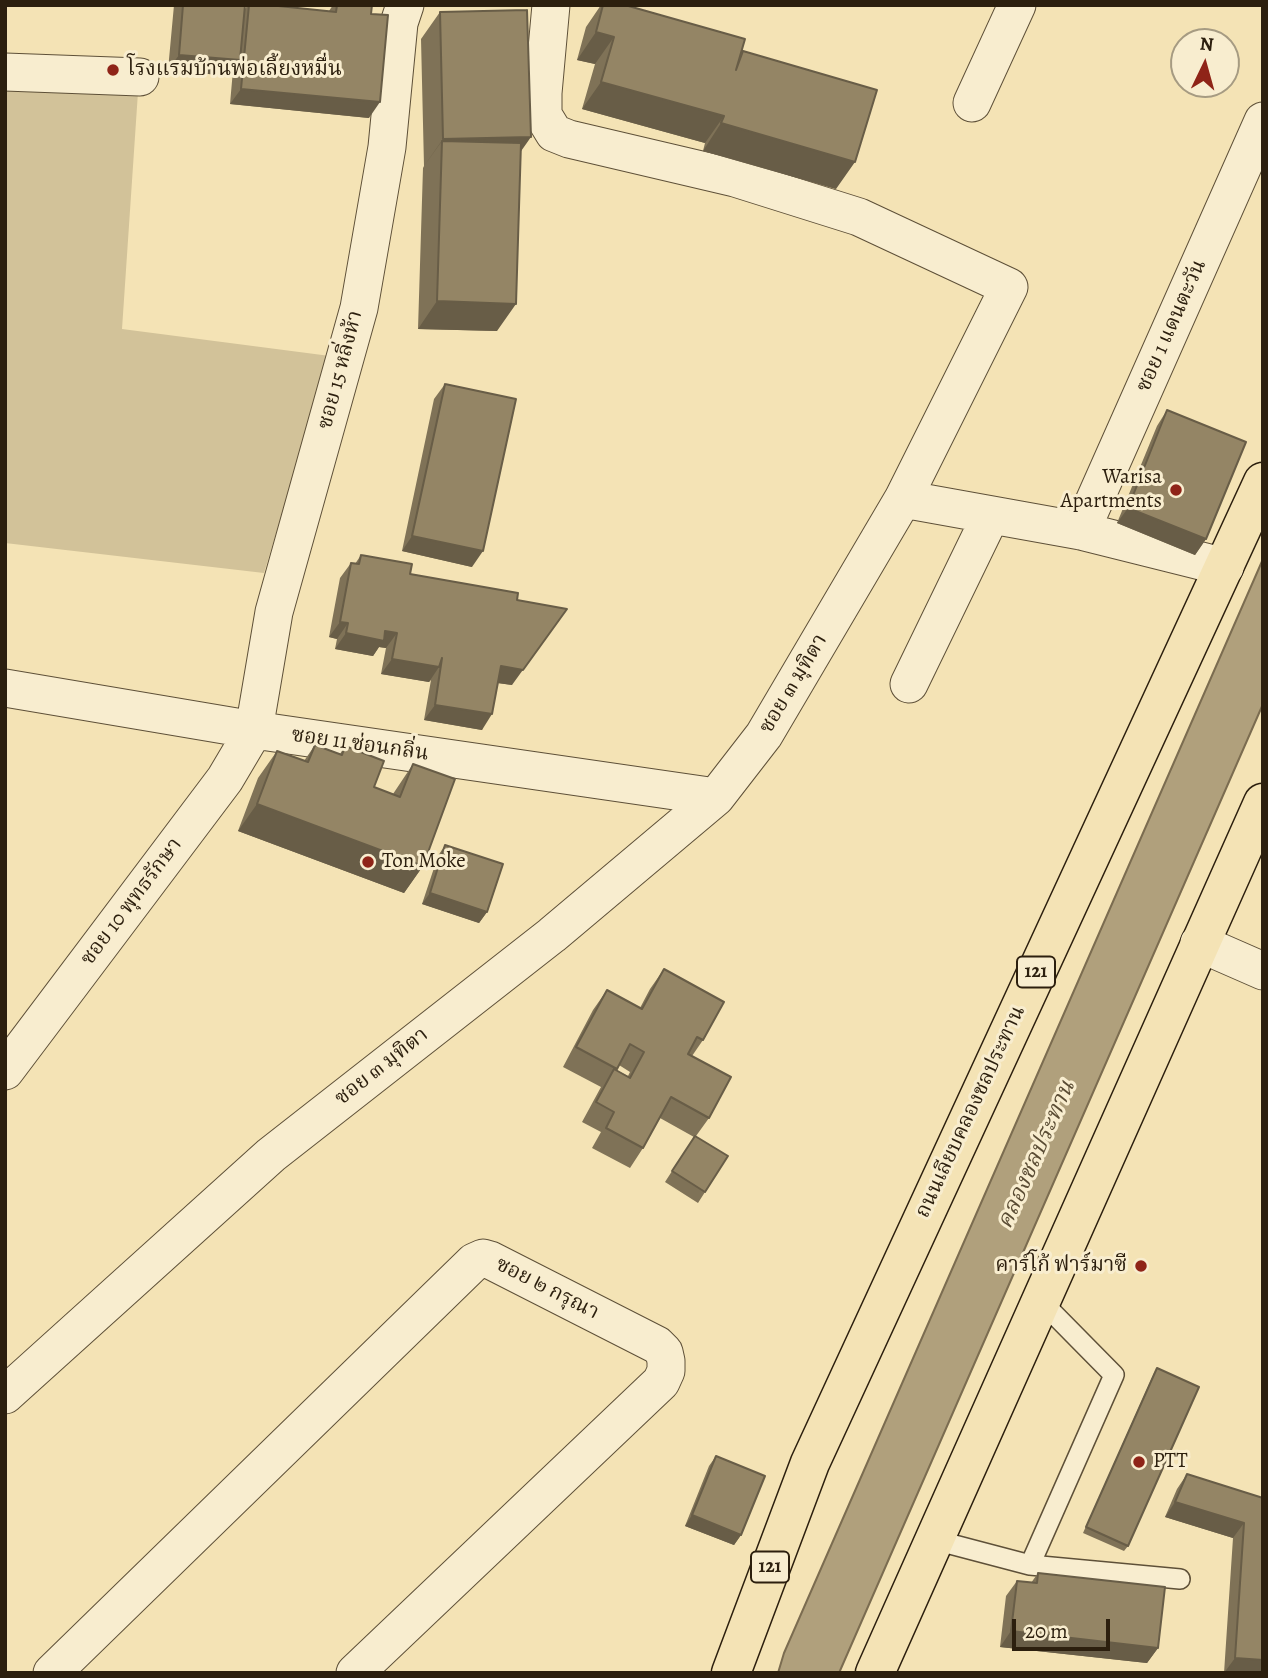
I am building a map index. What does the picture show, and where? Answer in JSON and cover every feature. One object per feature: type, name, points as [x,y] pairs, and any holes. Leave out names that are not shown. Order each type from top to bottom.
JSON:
[{"type":"main road","name":"ถนนเลียบคลองชลประทาน","points":[[732,1673],[810,1463],[1263,482]]},
{"type":"main road","points":[[876,1673],[1263,803]]},
{"type":"street","name":"ซอย 15 หลิ่งห้า","points":[[254,730],[274,612],[359,308],[387,147],[399,23],[405,5]]},
{"type":"street","name":"ซอย ๓ มุทิตา","points":[[5,1395],[271,1156],[552,935],[716,797],[764,735],[903,499],[1009,287],[859,217],[735,178],[569,139],[554,133],[543,115],[551,5]]},
{"type":"street","points":[[972,103],[1017,5]]},
{"type":"street","points":[[5,72],[139,77]]},
{"type":"street","name":"ซอย 1 แดนตะวัน","points":[[1081,530],[1263,121]]},
{"type":"street","points":[[903,499],[1081,530],[1225,567]]},
{"type":"street","points":[[909,684],[991,514]]},
{"type":"street","name":"ซอย 11 ซ่อนกลิ่น","points":[[5,688],[254,730],[716,797]]},
{"type":"street","name":"ซอย 10 พุทธรักษา","points":[[5,1071],[225,779],[254,730]]},
{"type":"street","points":[[1199,943],[1263,971]]},
{"type":"street","name":"ซอย ๒ กรุณา","points":[[52,1673],[474,1262],[483,1258],[490,1260],[657,1345],[664,1352],[666,1361],[666,1371],[661,1382],[355,1673]]},
{"type":"lane","points":[[1030,1565],[1114,1375],[1041,1301]]},
{"type":"lane","points":[[935,1540],[1030,1565],[1180,1578]]},
{"type":"shaded area","points":[[5,86],[138,92],[122,329],[330,356],[264,573],[5,543]]},
{"type":"water","name":"คลองชลประทาน","points":[[1263,559],[1263,704],[839,1673],[778,1673],[784,1653]]},
{"type":"building","points":[[183,5],[245,5],[240,60],[179,55]]},
{"type":"building","points":[[249,5],[336,12],[337,5],[372,5],[371,14],[388,15],[380,102],[241,89]]},
{"type":"building","points":[[603,5],[625,5],[745,39],[736,70],[743,51],[877,90],[855,162],[721,123],[724,116],[601,82],[614,37],[596,32]]},
{"type":"building","points":[[527,10],[531,137],[443,139],[440,12]]},
{"type":"building","points":[[442,141],[521,143],[516,304],[437,301]]},
{"type":"building","points":[[445,384],[516,399],[483,551],[412,536]]},
{"type":"building","name":"Warisa Apartments","points":[[1167,410],[1246,442],[1206,539],[1128,508]]},
{"type":"building","points":[[361,555],[412,564],[410,574],[518,593],[517,600],[567,609],[523,670],[501,666],[492,714],[435,705],[442,658],[439,667],[392,659],[397,633],[385,631],[384,641],[346,633],[348,623],[340,622],[351,563],[359,564]]},
{"type":"building","points":[[315,745],[342,755],[345,746],[384,761],[374,787],[400,797],[413,764],[455,779],[423,866],[257,804],[277,751],[308,762]]},
{"type":"building","points":[[445,845],[503,864],[487,912],[430,893]]},
{"type":"building","points":[[664,969],[724,1002],[703,1040],[697,1037],[688,1054],[731,1077],[709,1118],[671,1097],[643,1148],[606,1128],[614,1112],[596,1102],[614,1069],[630,1078],[644,1052],[630,1044],[617,1069],[576,1047],[607,990],[642,1009]]},
{"type":"building","points":[[695,1136],[728,1156],[705,1192],[672,1171]]},
{"type":"building","name":"PTT","points":[[1157,1368],[1199,1387],[1128,1546],[1086,1527]]},
{"type":"building","points":[[716,1456],[765,1476],[741,1535],[692,1515]]},
{"type":"building","points":[[1187,1474],[1263,1498],[1263,1660],[1235,1658],[1244,1523],[1175,1502]]},
{"type":"building","points":[[1038,1573],[1165,1587],[1158,1648],[1011,1631],[1017,1581],[1037,1583]]},
{"type":"place","name":"โรงแรมบ้านพ่อเลี้ยงหมื่น","points":[[113,70]]},
{"type":"place","name":"Warisa Apartments","points":[[1176,490]]},
{"type":"place","name":"Ton Moke","points":[[368,862]]},
{"type":"place","name":"คาร์โก้ ฟาร์มาซี","points":[[1141,1266]]},
{"type":"place","name":"PTT","points":[[1139,1462]]}]
